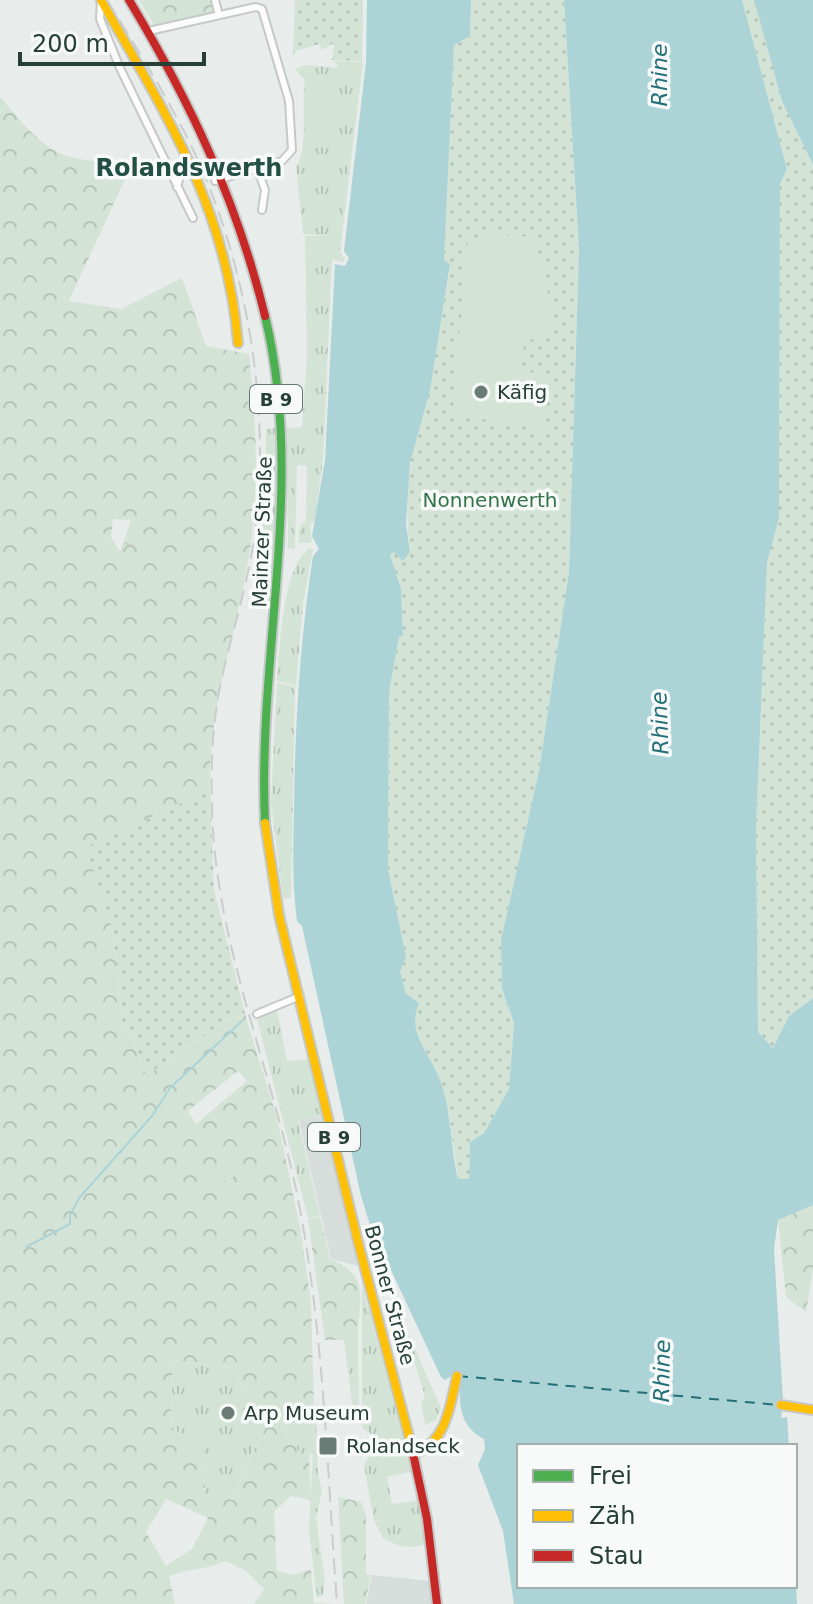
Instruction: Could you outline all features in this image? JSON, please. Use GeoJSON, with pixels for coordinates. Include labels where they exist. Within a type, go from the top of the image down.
{"type":"FeatureCollection","features":[{"type":"Feature","properties":{"kind":"main road"},"geometry":{"type":"LineString","coordinates":[[101,0],[187,150],[204,186],[234,291],[238,343]]}},
{"type":"Feature","properties":{"kind":"main road","name":"Mainzer Straße"},"geometry":{"type":"LineString","coordinates":[[129,0],[184,89],[225,178],[261,297],[281,442],[282,535],[265,731],[263,803],[274,894],[300,996]]}},
{"type":"Feature","properties":{"kind":"main road","name":"Bonner Straße"},"geometry":{"type":"LineString","coordinates":[[300,996],[360,1250],[416,1453],[431,1531],[437,1604]]}},
{"type":"Feature","properties":{"kind":"main road"},"geometry":{"type":"LineString","coordinates":[[416,1453],[428,1449],[439,1436],[457,1376]]}},
{"type":"Feature","properties":{"kind":"main road"},"geometry":{"type":"LineString","coordinates":[[781,1405],[813,1410]]}},
{"type":"Feature","properties":{"kind":"street"},"geometry":{"type":"LineString","coordinates":[[101,0],[100,19],[120,68],[193,218]]}},
{"type":"Feature","properties":{"kind":"street"},"geometry":{"type":"LineString","coordinates":[[215,0],[219,15]]}},
{"type":"Feature","properties":{"kind":"street"},"geometry":{"type":"LineString","coordinates":[[149,31],[261,8],[289,98],[291,152],[286,159],[215,181]]}},
{"type":"Feature","properties":{"kind":"street"},"geometry":{"type":"LineString","coordinates":[[177,187],[187,150]]}},
{"type":"Feature","properties":{"kind":"street"},"geometry":{"type":"LineString","coordinates":[[257,168],[265,190],[262,210]]}},
{"type":"Feature","properties":{"kind":"street"},"geometry":{"type":"LineString","coordinates":[[257,1014],[300,996]]}},
{"type":"Feature","properties":{"kind":"shaded area"},"geometry":{"type":"Polygon","coordinates":[[[326,1115],[362,1267],[331,1259],[299,1120],[326,1115]]]}},
{"type":"Feature","properties":{"kind":"shaded area"},"geometry":{"type":"Polygon","coordinates":[[[372,1575],[430,1581],[432,1604],[366,1604],[372,1575]]]}},
{"type":"Feature","properties":{"kind":"green space"},"geometry":{"type":"Polygon","coordinates":[[[139,0],[212,0],[215,12],[154,25],[139,0]]]}},
{"type":"Feature","properties":{"kind":"green space"},"geometry":{"type":"Polygon","coordinates":[[[295,0],[363,0],[362,61],[332,60],[334,43],[322,50],[319,44],[296,51],[293,57],[295,0]]]}},
{"type":"Feature","properties":{"kind":"green space","name":"Nonnenwerth"},"geometry":{"type":"Polygon","coordinates":[[[471,0],[564,0],[579,249],[569,572],[539,771],[501,940],[502,989],[514,1023],[509,1089],[484,1133],[470,1142],[469,1179],[458,1179],[449,1115],[438,1075],[418,1040],[400,972],[406,957],[388,869],[389,692],[399,637],[403,634],[401,589],[390,555],[394,551],[410,552],[407,516],[414,444],[450,265],[444,260],[454,45],[470,36],[471,0]]]}},
{"type":"Feature","properties":{"kind":"green space"},"geometry":{"type":"Polygon","coordinates":[[[742,0],[754,0],[782,101],[813,165],[813,998],[789,1016],[773,1048],[758,1032],[756,828],[767,563],[779,518],[780,184],[787,169],[742,0]]]}},
{"type":"Feature","properties":{"kind":"green space"},"geometry":{"type":"Polygon","coordinates":[[[334,61],[363,62],[340,252],[345,259],[343,262],[332,259],[323,459],[315,520],[310,525],[312,543],[299,543],[299,528],[306,520],[307,466],[297,465],[295,549],[288,548],[287,428],[302,427],[307,356],[305,236],[331,236],[303,234],[296,166],[304,138],[305,80],[295,69],[305,65],[339,68],[334,61]]]}},
{"type":"Feature","properties":{"kind":"green space"},"geometry":{"type":"Polygon","coordinates":[[[0,97],[31,132],[55,151],[85,160],[132,164],[69,301],[121,309],[182,278],[206,346],[249,354],[256,455],[255,505],[244,585],[213,730],[210,790],[87,847],[113,932],[123,1027],[134,1038],[146,1076],[226,1020],[245,1014],[277,1118],[300,1227],[311,1301],[314,1412],[280,1416],[288,1437],[301,1454],[309,1454],[311,1500],[291,1496],[274,1512],[277,1571],[293,1575],[311,1569],[314,1603],[335,1604],[254,1604],[264,1589],[246,1571],[226,1561],[169,1576],[175,1604],[0,1604],[0,97]],[[113,519],[111,537],[120,552],[131,520],[113,519]],[[238,1071],[188,1111],[196,1124],[247,1081],[238,1071]],[[173,1360],[170,1429],[202,1440],[205,1495],[233,1500],[266,1428],[260,1410],[230,1368],[173,1360]],[[166,1499],[146,1532],[166,1566],[192,1549],[208,1518],[166,1499]]]}},
{"type":"Feature","properties":{"kind":"green space"},"geometry":{"type":"Polygon","coordinates":[[[310,98],[334,98],[333,147],[309,147],[310,98]]]}},
{"type":"Feature","properties":{"kind":"green space"},"geometry":{"type":"Polygon","coordinates":[[[479,233],[535,237],[549,298],[553,338],[525,340],[520,370],[551,376],[544,430],[452,414],[468,240],[478,240],[479,233]]]}},
{"type":"Feature","properties":{"kind":"green space"},"geometry":{"type":"Polygon","coordinates":[[[277,428],[280,477],[274,580],[254,579],[265,510],[266,429],[277,428]]]}},
{"type":"Feature","properties":{"kind":"green space"},"geometry":{"type":"Polygon","coordinates":[[[308,549],[313,549],[303,604],[296,685],[277,681],[279,649],[288,591],[299,559],[308,549]]]}},
{"type":"Feature","properties":{"kind":"green space"},"geometry":{"type":"Polygon","coordinates":[[[277,683],[295,686],[291,898],[283,899],[271,801],[277,683]]]}},
{"type":"Feature","properties":{"kind":"green space"},"geometry":{"type":"Polygon","coordinates":[[[210,790],[214,890],[245,1014],[226,1020],[146,1076],[134,1038],[123,1027],[113,932],[86,847],[210,790]]]}},
{"type":"Feature","properties":{"kind":"green space"},"geometry":{"type":"Polygon","coordinates":[[[277,1009],[287,1061],[310,1059],[324,1115],[298,1120],[320,1216],[308,1218],[257,1019],[277,1009]]]}},
{"type":"Feature","properties":{"kind":"green space"},"geometry":{"type":"Polygon","coordinates":[[[240,1156],[247,1171],[217,1184],[211,1170],[240,1156]]]}},
{"type":"Feature","properties":{"kind":"green space"},"geometry":{"type":"Polygon","coordinates":[[[813,1205],[813,1270],[806,1312],[786,1297],[778,1220],[813,1205]]]}},
{"type":"Feature","properties":{"kind":"green space"},"geometry":{"type":"Polygon","coordinates":[[[320,1217],[330,1259],[352,1273],[360,1290],[358,1340],[325,1340],[308,1219],[320,1217]]]}},
{"type":"Feature","properties":{"kind":"green space"},"geometry":{"type":"Polygon","coordinates":[[[362,1284],[414,1477],[409,1472],[387,1477],[392,1504],[415,1501],[417,1493],[425,1544],[419,1546],[404,1546],[383,1538],[374,1521],[364,1466],[374,1446],[371,1434],[362,1427],[362,1284]]]}},
{"type":"Feature","properties":{"kind":"green space"},"geometry":{"type":"Polygon","coordinates":[[[394,1308],[397,1308],[441,1408],[436,1420],[425,1425],[421,1402],[425,1396],[400,1317],[394,1308]]]}},
{"type":"Feature","properties":{"kind":"green space"},"geometry":{"type":"Polygon","coordinates":[[[344,1340],[358,1340],[359,1417],[354,1417],[344,1340]]]}},
{"type":"Feature","properties":{"kind":"green space"},"geometry":{"type":"Polygon","coordinates":[[[173,1360],[230,1368],[260,1410],[266,1428],[233,1500],[205,1496],[202,1441],[170,1430],[173,1360]]]}},
{"type":"Feature","properties":{"kind":"green space"},"geometry":{"type":"Polygon","coordinates":[[[316,1412],[318,1473],[322,1491],[316,1518],[325,1581],[323,1595],[317,1598],[309,1530],[313,1454],[301,1454],[288,1437],[280,1416],[316,1412]]]}},
{"type":"Feature","properties":{"kind":"green space"},"geometry":{"type":"Polygon","coordinates":[[[338,1497],[361,1502],[366,1514],[366,1574],[371,1575],[365,1604],[344,1604],[338,1497]]]}},
{"type":"Feature","properties":{"kind":"water","name":"Rhine"},"geometry":{"type":"Polygon","coordinates":[[[367,0],[471,0],[470,36],[454,45],[444,260],[450,264],[430,390],[410,463],[406,524],[410,552],[403,561],[394,552],[390,555],[401,589],[403,635],[399,637],[389,692],[388,869],[406,957],[400,972],[406,994],[419,1003],[415,1022],[419,1040],[442,1086],[458,1179],[469,1179],[470,1142],[484,1133],[509,1089],[514,1023],[502,989],[501,940],[539,771],[569,572],[579,249],[564,0],[742,0],[787,169],[780,184],[779,518],[767,563],[756,828],[758,1032],[773,1048],[789,1016],[813,998],[813,1205],[778,1220],[774,1249],[783,1401],[781,1418],[787,1417],[789,1444],[517,1444],[517,1588],[796,1588],[797,1604],[514,1604],[503,1531],[478,1465],[485,1449],[484,1439],[469,1427],[462,1412],[461,1377],[453,1375],[445,1380],[441,1377],[370,1225],[361,1196],[302,926],[297,921],[293,851],[299,682],[313,556],[319,549],[312,536],[325,460],[335,264],[345,266],[349,258],[344,251],[366,62],[367,0]]]}},
{"type":"Feature","properties":{"kind":"water"},"geometry":{"type":"Polygon","coordinates":[[[754,0],[813,0],[813,165],[782,101],[754,0]]]}},
{"type":"Feature","properties":{"kind":"waterway"},"geometry":{"type":"LineString","coordinates":[[26,1247],[70,1224],[70,1215],[80,1197],[152,1116],[170,1088],[243,1020]]}},
{"type":"Feature","properties":{"kind":"ferry route"},"geometry":{"type":"LineString","coordinates":[[458,1376],[779,1405]]}},
{"type":"Feature","properties":{"kind":"railway"},"geometry":{"type":"LineString","coordinates":[[107,0],[171,107],[204,174],[233,260],[252,350],[258,396],[259,487],[252,552],[220,686],[214,725],[214,844],[228,934],[288,1154],[307,1249],[324,1401],[337,1604]]}},
{"type":"Feature","properties":{"kind":"railway"},"geometry":{"type":"LineString","coordinates":[[124,543],[134,546]]}},
{"type":"Feature","properties":{"kind":"traffic: fast"},"geometry":{"type":"LineString","coordinates":[[265,316],[276,379],[281,442],[281,505],[267,696],[265,823]]}},
{"type":"Feature","properties":{"kind":"traffic: slow"},"geometry":{"type":"LineString","coordinates":[[101,0],[170,123],[207,205],[232,294],[238,343]]}},
{"type":"Feature","properties":{"kind":"traffic: slow"},"geometry":{"type":"LineString","coordinates":[[265,823],[279,915],[358,1242],[411,1444]]}},
{"type":"Feature","properties":{"kind":"traffic: slow"},"geometry":{"type":"LineString","coordinates":[[416,1453],[441,1431],[457,1376]]}},
{"type":"Feature","properties":{"kind":"traffic: slow"},"geometry":{"type":"LineString","coordinates":[[781,1405],[813,1410]]}},
{"type":"Feature","properties":{"kind":"traffic: jam"},"geometry":{"type":"LineString","coordinates":[[129,0],[172,76],[226,192],[265,316]]}},
{"type":"Feature","properties":{"kind":"traffic: jam"},"geometry":{"type":"LineString","coordinates":[[411,1444],[427,1519],[437,1604]]}},
{"type":"Feature","properties":{"kind":"place","name":"Käfig"},"geometry":{"type":"Point","coordinates":[481,392]}},
{"type":"Feature","properties":{"kind":"place","name":"Arp Museum"},"geometry":{"type":"Point","coordinates":[228,1413]}},
{"type":"Feature","properties":{"kind":"place","name":"Rolandseck"},"geometry":{"type":"Point","coordinates":[328,1446]}},
{"type":"Feature","properties":{"kind":"district","name":"Rolandswerth"},"geometry":{"type":"Point","coordinates":[189,168]}}]}
